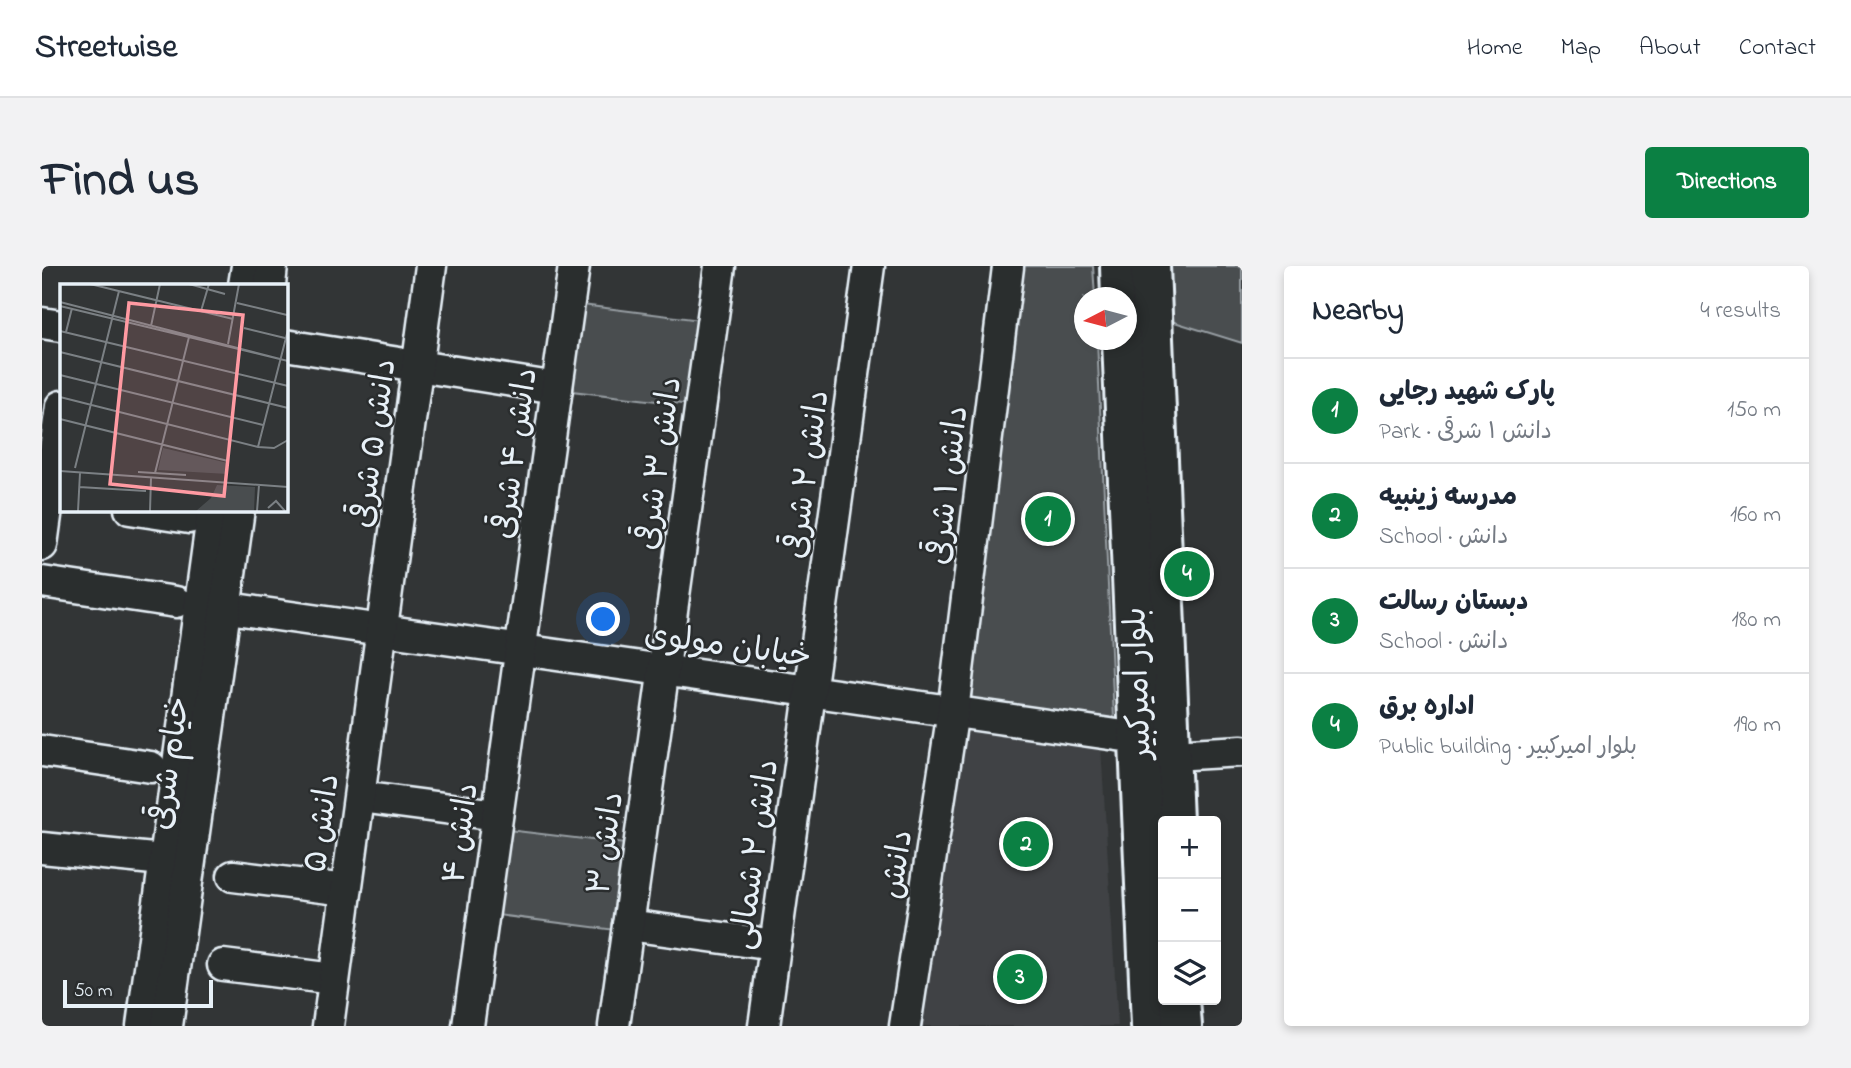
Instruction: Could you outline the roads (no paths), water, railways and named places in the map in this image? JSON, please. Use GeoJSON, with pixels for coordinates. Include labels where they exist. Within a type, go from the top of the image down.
{"type":"FeatureCollection","features":[{"type":"Feature","properties":{"kind":"main road"},"geometry":{"type":"LineString","coordinates":[[1120,266],[1121,287]]}},
{"type":"Feature","properties":{"kind":"main road","name":"بلوار امیرکبیر"},"geometry":{"type":"LineString","coordinates":[[1150,266],[1148,589],[1138,738],[1154,899],[1151,1026]]}},
{"type":"Feature","properties":{"kind":"main road","name":"بلوار امیرکبیر"},"geometry":{"type":"LineString","coordinates":[[1123,350],[1148,589],[1172,755],[1173,816]]}},
{"type":"Feature","properties":{"kind":"main road"},"geometry":{"type":"LineString","coordinates":[[1180,1005],[1182,1026]]}},
{"type":"Feature","properties":{"kind":"street"},"geometry":{"type":"LineString","coordinates":[[244,284],[247,266]]}},
{"type":"Feature","properties":{"kind":"street"},"geometry":{"type":"LineString","coordinates":[[270,284],[272,266]]}},
{"type":"Feature","properties":{"kind":"street","name":"دانش ۵ شرقی"},"geometry":{"type":"LineString","coordinates":[[382,630],[431,266]]}},
{"type":"Feature","properties":{"kind":"street","name":"دانش ۴ شرقی"},"geometry":{"type":"LineString","coordinates":[[521,650],[574,266]]}},
{"type":"Feature","properties":{"kind":"street","name":"دانش ۳ شرقی"},"geometry":{"type":"LineString","coordinates":[[663,670],[720,266]]}},
{"type":"Feature","properties":{"kind":"street","name":"دانش ۲ شرقی"},"geometry":{"type":"LineString","coordinates":[[810,691],[869,266]]}},
{"type":"Feature","properties":{"kind":"street","name":"دانش ۱ شرقی"},"geometry":{"type":"LineString","coordinates":[[953,712],[1008,267]]}},
{"type":"Feature","properties":{"kind":"street"},"geometry":{"type":"LineString","coordinates":[[42,323],[60,326]]}},
{"type":"Feature","properties":{"kind":"street"},"geometry":{"type":"LineString","coordinates":[[287,345],[557,388]]}},
{"type":"Feature","properties":{"kind":"street"},"geometry":{"type":"LineString","coordinates":[[42,543],[55,498],[60,421]]}},
{"type":"Feature","properties":{"kind":"street"},"geometry":{"type":"LineString","coordinates":[[158,511],[201,514]]}},
{"type":"Feature","properties":{"kind":"street","name":"خیام شرقی"},"geometry":{"type":"LineString","coordinates":[[200,605],[238,511]]}},
{"type":"Feature","properties":{"kind":"street","name":"خیام شرقی"},"geometry":{"type":"LineString","coordinates":[[167,1026],[177,862],[200,605],[201,514]]}},
{"type":"Feature","properties":{"kind":"street","name":"خیابان مولوی"},"geometry":{"type":"LineString","coordinates":[[42,582],[1138,738]]}},
{"type":"Feature","properties":{"kind":"street","name":"دانش ۵"},"geometry":{"type":"LineString","coordinates":[[328,1026],[382,630]]}},
{"type":"Feature","properties":{"kind":"street","name":"دانش ۴"},"geometry":{"type":"LineString","coordinates":[[468,1026],[521,650]]}},
{"type":"Feature","properties":{"kind":"street","name":"دانش ۳"},"geometry":{"type":"LineString","coordinates":[[614,1026],[663,670]]}},
{"type":"Feature","properties":{"kind":"street","name":"دانش ۲ شمالی"},"geometry":{"type":"LineString","coordinates":[[764,1026],[810,691]]}},
{"type":"Feature","properties":{"kind":"street","name":"دانش"},"geometry":{"type":"LineString","coordinates":[[905,1026],[953,712]]}},
{"type":"Feature","properties":{"kind":"street"},"geometry":{"type":"LineString","coordinates":[[42,751],[151,767]]}},
{"type":"Feature","properties":{"kind":"street"},"geometry":{"type":"LineString","coordinates":[[1172,755],[1242,751]]}},
{"type":"Feature","properties":{"kind":"street"},"geometry":{"type":"LineString","coordinates":[[359,797],[497,815]]}},
{"type":"Feature","properties":{"kind":"street"},"geometry":{"type":"LineString","coordinates":[[42,848],[177,862]]}},
{"type":"Feature","properties":{"kind":"street","name":"خیام شرقی"},"geometry":{"type":"LineString","coordinates":[[142,1026],[177,862]]}},
{"type":"Feature","properties":{"kind":"street"},"geometry":{"type":"LineString","coordinates":[[233,876],[346,890]]}},
{"type":"Feature","properties":{"kind":"street"},"geometry":{"type":"LineString","coordinates":[[628,925],[775,946]]}},
{"type":"Feature","properties":{"kind":"street"},"geometry":{"type":"LineString","coordinates":[[223,965],[334,979]]}},
{"type":"Feature","properties":{"kind":"place","name":"پارک شهید رجایی"},"geometry":{"type":"Point","coordinates":[1048,519]}},
{"type":"Feature","properties":{"kind":"place","name":"اداره برق"},"geometry":{"type":"Point","coordinates":[1187,574]}},
{"type":"Feature","properties":{"kind":"place","name":"مدرسه زینبیه"},"geometry":{"type":"Point","coordinates":[1026,844]}},
{"type":"Feature","properties":{"kind":"place","name":"دبستان رسالت"},"geometry":{"type":"Point","coordinates":[1020,977]}}]}
